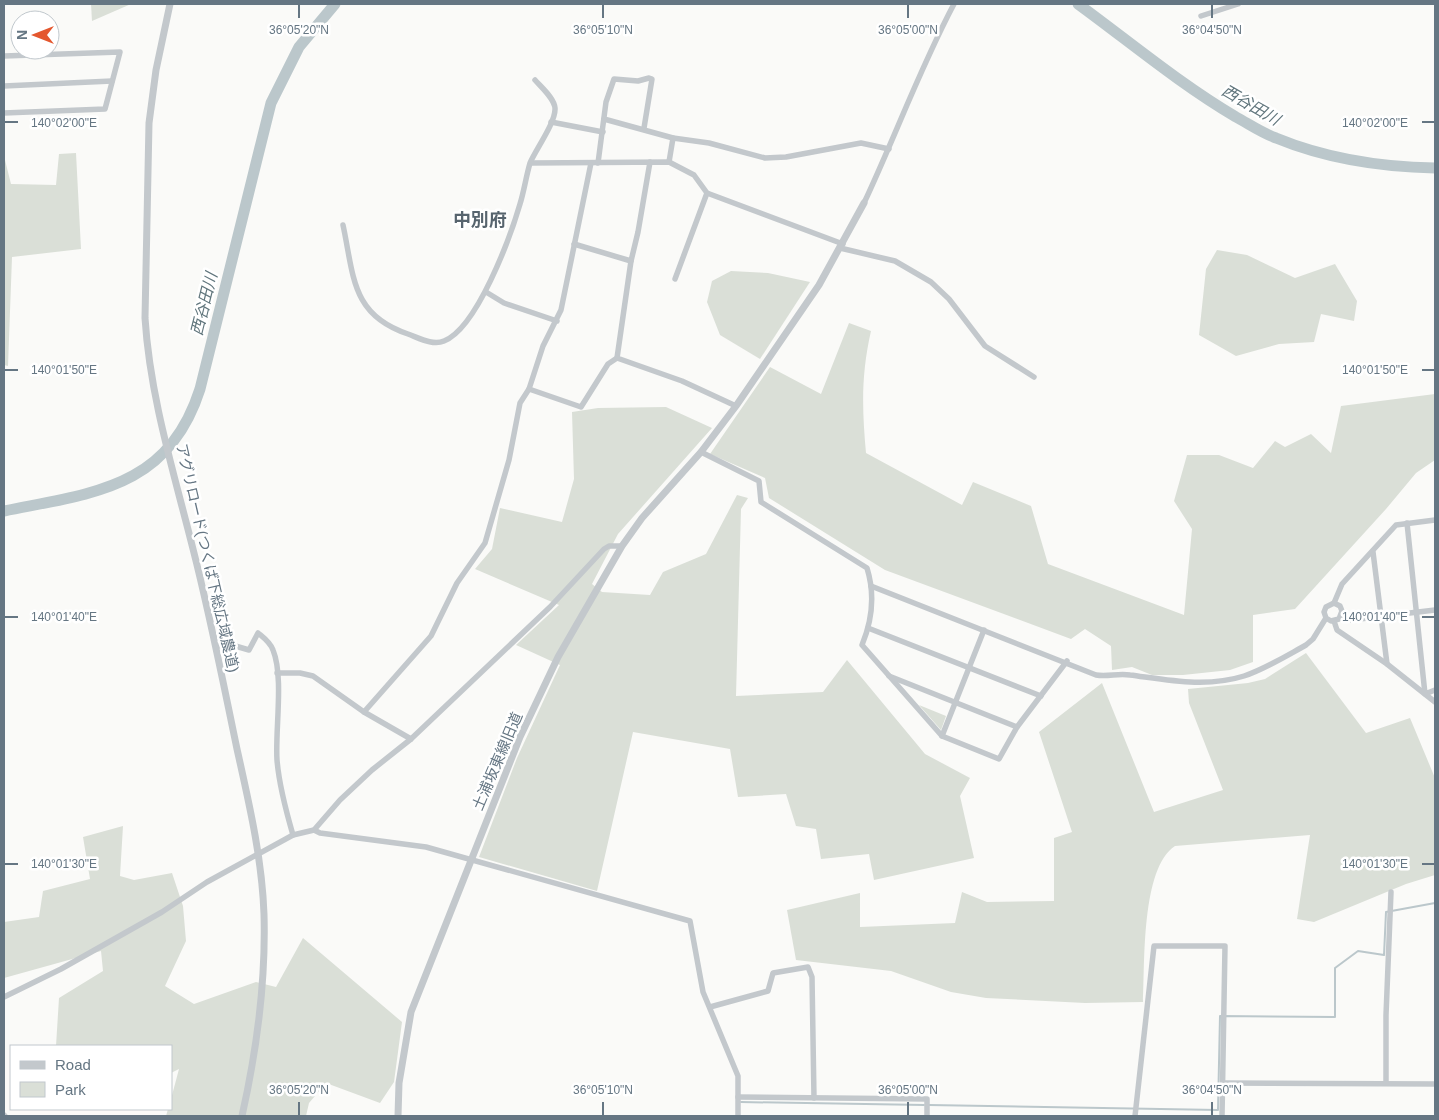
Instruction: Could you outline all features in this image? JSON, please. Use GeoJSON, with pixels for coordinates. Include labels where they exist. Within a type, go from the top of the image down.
{"type":"FeatureCollection","features":[{"type":"Feature","properties":{"kind":"street","name":"アグリロード(つくば下総広域農道)"},"geometry":{"type":"LineString","coordinates":[[170,4],[156,70],[149,123],[145,318],[149,364],[165,438],[216,646],[258,854],[264,913],[263,969],[258,1035],[242,1116]]}},
{"type":"Feature","properties":{"kind":"street"},"geometry":{"type":"LineString","coordinates":[[864,203],[926,60],[954,4]]}},
{"type":"Feature","properties":{"kind":"street"},"geometry":{"type":"LineString","coordinates":[[1201,16],[1238,4]]}},
{"type":"Feature","properties":{"kind":"street"},"geometry":{"type":"LineString","coordinates":[[4,56],[120,52],[105,109],[4,113]]}},
{"type":"Feature","properties":{"kind":"street"},"geometry":{"type":"LineString","coordinates":[[364,712],[431,636],[456,583],[485,543],[509,460],[520,404],[528,389],[537,360],[557,321],[564,300],[574,244],[603,132],[606,102],[614,79],[638,81],[652,79],[652,89],[644,128]]}},
{"type":"Feature","properties":{"kind":"street"},"geometry":{"type":"LineString","coordinates":[[343,225],[358,296],[371,314],[392,329],[432,343],[444,342],[474,314],[486,292],[520,206],[531,163],[551,122],[555,110],[554,105],[535,80]]}},
{"type":"Feature","properties":{"kind":"street"},"geometry":{"type":"LineString","coordinates":[[4,86],[112,81]]}},
{"type":"Feature","properties":{"kind":"street"},"geometry":{"type":"LineString","coordinates":[[604,119],[644,128],[673,138],[709,143],[765,158],[786,157],[861,143],[889,149]]}},
{"type":"Feature","properties":{"kind":"street"},"geometry":{"type":"LineString","coordinates":[[551,122],[603,132]]}},
{"type":"Feature","properties":{"kind":"street"},"geometry":{"type":"LineString","coordinates":[[669,162],[673,138]]}},
{"type":"Feature","properties":{"kind":"street"},"geometry":{"type":"LineString","coordinates":[[528,389],[581,407],[608,364],[617,358],[631,261],[650,162]]}},
{"type":"Feature","properties":{"kind":"street"},"geometry":{"type":"LineString","coordinates":[[531,163],[669,162],[694,175],[707,193],[842,246],[896,261],[931,282],[949,299],[984,346],[1034,377]]}},
{"type":"Feature","properties":{"kind":"street"},"geometry":{"type":"LineString","coordinates":[[675,279],[707,193]]}},
{"type":"Feature","properties":{"kind":"street","name":"土浦坂東線旧道"},"geometry":{"type":"LineString","coordinates":[[398,1116],[399,1083],[411,1012],[520,737],[558,658],[622,546],[651,508],[701,452],[736,406],[806,305],[842,246],[864,203]]}},
{"type":"Feature","properties":{"kind":"street"},"geometry":{"type":"LineString","coordinates":[[574,244],[631,261]]}},
{"type":"Feature","properties":{"kind":"street"},"geometry":{"type":"LineString","coordinates":[[486,292],[504,303],[557,321]]}},
{"type":"Feature","properties":{"kind":"street"},"geometry":{"type":"LineString","coordinates":[[617,358],[682,381],[736,406]]}},
{"type":"Feature","properties":{"kind":"street"},"geometry":{"type":"LineString","coordinates":[[701,452],[759,481],[761,502],[867,568],[871,586],[871,618],[862,645],[942,736],[999,759],[1017,727],[1067,662]]}},
{"type":"Feature","properties":{"kind":"street"},"geometry":{"type":"LineString","coordinates":[[1326,618],[1324,612],[1326,607],[1334,603],[1342,584],[1396,525],[1435,520]]}},
{"type":"Feature","properties":{"kind":"street"},"geometry":{"type":"LineString","coordinates":[[1407,523],[1425,694]]}},
{"type":"Feature","properties":{"kind":"street"},"geometry":{"type":"LineString","coordinates":[[4,997],[61,969],[136,926],[206,882],[293,835],[314,830],[353,788],[411,739],[550,607],[604,549],[609,546],[622,546]]}},
{"type":"Feature","properties":{"kind":"street"},"geometry":{"type":"LineString","coordinates":[[1373,552],[1386,664]]}},
{"type":"Feature","properties":{"kind":"street"},"geometry":{"type":"LineString","coordinates":[[871,586],[1102,676],[1127,674],[1178,683],[1231,679],[1245,676],[1306,645],[1313,639],[1326,618]]}},
{"type":"Feature","properties":{"kind":"street"},"geometry":{"type":"LineString","coordinates":[[1334,603],[1341,608],[1341,617]]}},
{"type":"Feature","properties":{"kind":"street"},"geometry":{"type":"LineString","coordinates":[[1334,621],[1341,617],[1351,620],[1435,610]]}},
{"type":"Feature","properties":{"kind":"street"},"geometry":{"type":"LineString","coordinates":[[1326,618],[1334,621]]}},
{"type":"Feature","properties":{"kind":"street"},"geometry":{"type":"LineString","coordinates":[[1334,621],[1337,630],[1386,664],[1435,702]]}},
{"type":"Feature","properties":{"kind":"street"},"geometry":{"type":"LineString","coordinates":[[868,628],[1041,696]]}},
{"type":"Feature","properties":{"kind":"street"},"geometry":{"type":"LineString","coordinates":[[942,736],[984,630]]}},
{"type":"Feature","properties":{"kind":"street"},"geometry":{"type":"LineString","coordinates":[[216,646],[232,645],[249,650],[258,633],[268,640],[274,651],[278,673],[277,761],[285,810],[293,835]]}},
{"type":"Feature","properties":{"kind":"street"},"geometry":{"type":"LineString","coordinates":[[278,673],[300,673],[312,676],[364,712],[411,739]]}},
{"type":"Feature","properties":{"kind":"street"},"geometry":{"type":"LineString","coordinates":[[887,675],[1017,727]]}},
{"type":"Feature","properties":{"kind":"street"},"geometry":{"type":"LineString","coordinates":[[1425,694],[1435,690]]}},
{"type":"Feature","properties":{"kind":"street"},"geometry":{"type":"LineString","coordinates":[[314,830],[320,833],[426,847],[690,921],[703,992],[738,1076],[738,1116]]}},
{"type":"Feature","properties":{"kind":"street"},"geometry":{"type":"LineString","coordinates":[[1386,1083],[1386,1015],[1391,892]]}},
{"type":"Feature","properties":{"kind":"street"},"geometry":{"type":"LineString","coordinates":[[1135,1116],[1154,946],[1225,946],[1222,1116]]}},
{"type":"Feature","properties":{"kind":"street"},"geometry":{"type":"LineString","coordinates":[[710,1008],[768,991],[773,972],[808,967],[812,977],[814,1098]]}},
{"type":"Feature","properties":{"kind":"street"},"geometry":{"type":"LineString","coordinates":[[1223,1083],[1435,1084]]}},
{"type":"Feature","properties":{"kind":"street"},"geometry":{"type":"LineString","coordinates":[[738,1097],[927,1100],[927,1116]]}},
{"type":"Feature","properties":{"kind":"green space"},"geometry":{"type":"Polygon","coordinates":[[[91,4],[131,4],[92,21],[91,4]]]}},
{"type":"Feature","properties":{"kind":"green space"},"geometry":{"type":"Polygon","coordinates":[[[76,153],[81,249],[12,257],[8,366],[4,365],[4,156],[11,184],[56,185],[59,154],[76,153]]]}},
{"type":"Feature","properties":{"kind":"green space"},"geometry":{"type":"Polygon","coordinates":[[[1217,250],[1247,255],[1295,278],[1335,264],[1357,301],[1354,321],[1321,314],[1314,342],[1279,344],[1236,356],[1199,335],[1206,269],[1217,250]]]}},
{"type":"Feature","properties":{"kind":"green space"},"geometry":{"type":"Polygon","coordinates":[[[731,271],[768,273],[810,282],[760,359],[720,335],[707,302],[712,281],[731,271]]]}},
{"type":"Feature","properties":{"kind":"green space"},"geometry":{"type":"Polygon","coordinates":[[[849,323],[871,331],[865,362],[863,392],[866,453],[962,505],[973,482],[1031,506],[1048,564],[1184,615],[1192,529],[1174,501],[1187,455],[1219,455],[1253,468],[1275,441],[1285,447],[1311,434],[1331,453],[1341,406],[1435,394],[1435,460],[1416,473],[1386,509],[1295,609],[1253,615],[1253,662],[1230,670],[1183,675],[1152,675],[1132,667],[1112,670],[1111,646],[1085,629],[1071,639],[885,570],[769,498],[765,478],[710,454],[770,367],[821,394],[849,323]]]}},
{"type":"Feature","properties":{"kind":"green space"},"geometry":{"type":"Polygon","coordinates":[[[666,407],[712,428],[618,534],[592,584],[602,592],[650,595],[663,572],[706,554],[737,495],[748,498],[741,509],[736,696],[823,692],[847,660],[925,754],[970,778],[960,796],[974,858],[874,880],[869,854],[821,859],[816,829],[796,826],[786,794],[738,797],[730,749],[633,732],[597,891],[479,857],[517,758],[560,665],[516,645],[559,605],[475,569],[492,549],[500,508],[562,522],[574,479],[572,412],[598,408],[666,407]]]}},
{"type":"Feature","properties":{"kind":"green space"},"geometry":{"type":"Polygon","coordinates":[[[1306,653],[1366,733],[1410,718],[1435,778],[1435,875],[1406,884],[1314,922],[1297,919],[1310,835],[1175,846],[1164,857],[1156,874],[1150,895],[1145,942],[1143,1002],[1085,1003],[986,998],[951,992],[891,971],[796,960],[787,910],[860,893],[860,927],[955,923],[962,892],[987,902],[1054,901],[1054,838],[1072,832],[1039,732],[1102,683],[1154,812],[1223,790],[1189,703],[1188,689],[1248,683],[1265,679],[1306,653]]]}},
{"type":"Feature","properties":{"kind":"green space"},"geometry":{"type":"Polygon","coordinates":[[[919,705],[946,716],[941,730],[919,705]]]}},
{"type":"Feature","properties":{"kind":"green space"},"geometry":{"type":"Polygon","coordinates":[[[123,826],[120,876],[134,880],[172,873],[183,906],[186,941],[165,986],[194,1004],[256,982],[276,987],[303,938],[402,1022],[394,1082],[380,1103],[326,1083],[309,1103],[306,1116],[166,1116],[168,1110],[172,1110],[172,1095],[179,1069],[172,1072],[172,1045],[56,1045],[59,998],[103,971],[101,951],[4,978],[4,922],[39,917],[43,891],[90,879],[83,837],[123,826]]]}},
{"type":"Feature","properties":{"kind":"waterway","name":"西谷田川"},"geometry":{"type":"LineString","coordinates":[[4,511],[96,491],[123,481],[147,467],[168,448],[186,422],[200,389],[271,103],[299,47],[335,4]]}},
{"type":"Feature","properties":{"kind":"waterway","name":"西谷田川"},"geometry":{"type":"LineString","coordinates":[[1078,4],[1195,91],[1271,136],[1315,151],[1374,164],[1435,168]]}},
{"type":"Feature","properties":{"kind":"waterway"},"geometry":{"type":"LineString","coordinates":[[929,1105],[1218,1110],[1220,1016],[1335,1017],[1335,968],[1358,951],[1384,955],[1386,912],[1435,903]]}},
{"type":"Feature","properties":{"kind":"waterway"},"geometry":{"type":"LineString","coordinates":[[741,1102],[924,1105]]}},
{"type":"Feature","properties":{"kind":"district","name":"中別府"},"geometry":{"type":"Point","coordinates":[480,220]}}]}
